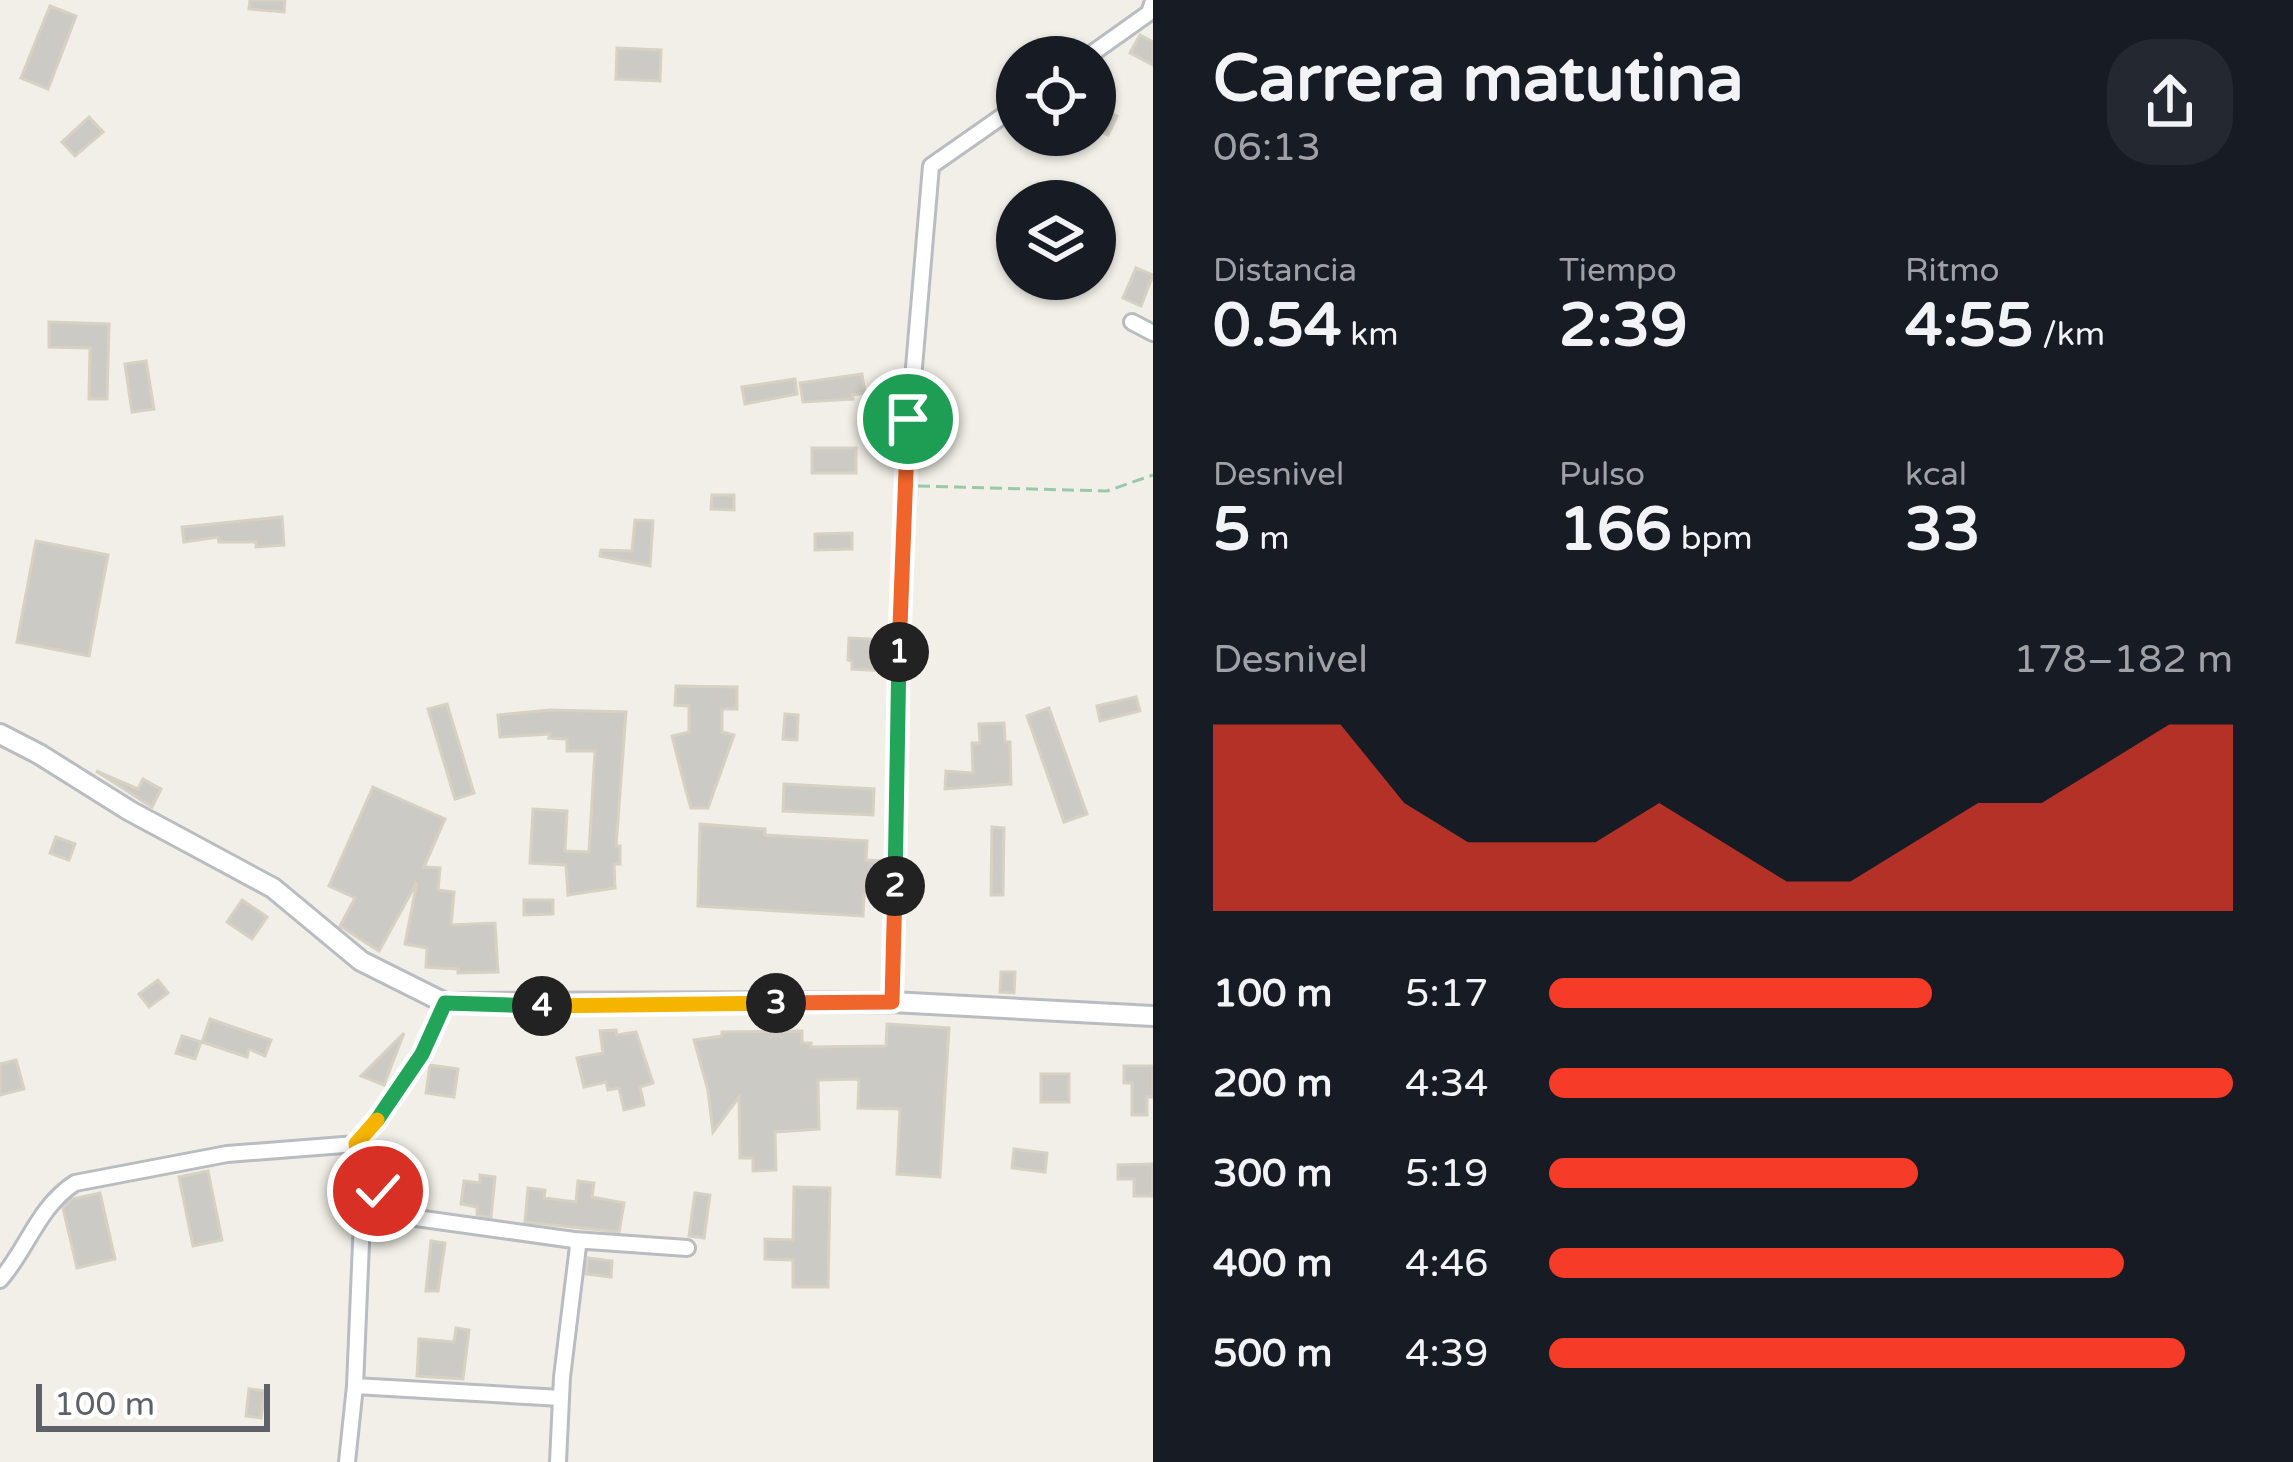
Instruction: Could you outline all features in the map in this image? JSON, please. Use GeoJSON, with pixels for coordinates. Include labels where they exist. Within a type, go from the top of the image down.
{"type":"FeatureCollection","features":[{"type":"Feature","properties":{"kind":"street"},"geometry":{"type":"LineString","coordinates":[[1116,36],[1152,10]]}},
{"type":"Feature","properties":{"kind":"street"},"geometry":{"type":"LineString","coordinates":[[892,1002],[904,486],[931,166],[996,121]]}},
{"type":"Feature","properties":{"kind":"street"},"geometry":{"type":"LineString","coordinates":[[1132,322],[1153,332]]}},
{"type":"Feature","properties":{"kind":"street"},"geometry":{"type":"LineString","coordinates":[[0,734],[274,888],[361,961],[445,1003],[892,1002],[1153,1016]]}},
{"type":"Feature","properties":{"kind":"street"},"geometry":{"type":"LineString","coordinates":[[0,1280],[46,1207],[74,1183],[226,1154],[356,1144],[422,1054],[445,1003]]}},
{"type":"Feature","properties":{"kind":"street"},"geometry":{"type":"LineString","coordinates":[[347,1462],[364,1172],[356,1144]]}},
{"type":"Feature","properties":{"kind":"street"},"geometry":{"type":"LineString","coordinates":[[364,1172],[378,1191],[410,1217],[574,1240],[687,1248]]}},
{"type":"Feature","properties":{"kind":"street"},"geometry":{"type":"LineString","coordinates":[[558,1462],[578,1246],[574,1240]]}},
{"type":"Feature","properties":{"kind":"street"},"geometry":{"type":"LineString","coordinates":[[355,1386],[561,1398]]}},
{"type":"Feature","properties":{"kind":"path"},"geometry":{"type":"LineString","coordinates":[[904,486],[1107,490],[1153,475]]}},
{"type":"Feature","properties":{"kind":"building"},"geometry":{"type":"Polygon","coordinates":[[[250,0],[285,0],[284,12],[249,9],[250,0]]]}},
{"type":"Feature","properties":{"kind":"building"},"geometry":{"type":"Polygon","coordinates":[[[50,6],[76,16],[48,89],[21,78],[50,6]]]}},
{"type":"Feature","properties":{"kind":"building"},"geometry":{"type":"Polygon","coordinates":[[[1140,35],[1153,42],[1153,65],[1130,53],[1140,35]]]}},
{"type":"Feature","properties":{"kind":"building"},"geometry":{"type":"Polygon","coordinates":[[[617,48],[661,50],[660,81],[616,79],[617,48]]]}},
{"type":"Feature","properties":{"kind":"building"},"geometry":{"type":"Polygon","coordinates":[[[89,117],[103,132],[75,156],[62,142],[89,117]]]}},
{"type":"Feature","properties":{"kind":"building"},"geometry":{"type":"Polygon","coordinates":[[[1136,268],[1153,275],[1141,306],[1123,298],[1136,268]]]}},
{"type":"Feature","properties":{"kind":"building"},"geometry":{"type":"Polygon","coordinates":[[[49,322],[109,324],[107,399],[89,399],[90,348],[49,347],[49,322]]]}},
{"type":"Feature","properties":{"kind":"building"},"geometry":{"type":"Polygon","coordinates":[[[146,361],[154,409],[132,412],[125,364],[146,361]]]}},
{"type":"Feature","properties":{"kind":"building"},"geometry":{"type":"Polygon","coordinates":[[[862,374],[865,393],[852,395],[853,399],[803,402],[800,383],[862,374]]]}},
{"type":"Feature","properties":{"kind":"building"},"geometry":{"type":"Polygon","coordinates":[[[795,379],[797,394],[745,404],[742,387],[795,379]]]}},
{"type":"Feature","properties":{"kind":"building"},"geometry":{"type":"Polygon","coordinates":[[[812,448],[856,448],[856,473],[812,473],[812,448]]]}},
{"type":"Feature","properties":{"kind":"building"},"geometry":{"type":"Polygon","coordinates":[[[712,495],[734,495],[734,510],[711,509],[712,495]]]}},
{"type":"Feature","properties":{"kind":"building"},"geometry":{"type":"Polygon","coordinates":[[[282,517],[284,545],[256,547],[256,542],[219,542],[218,537],[184,542],[182,527],[282,517]]]}},
{"type":"Feature","properties":{"kind":"building"},"geometry":{"type":"Polygon","coordinates":[[[635,520],[653,521],[650,566],[600,556],[601,550],[632,551],[635,520]]]}},
{"type":"Feature","properties":{"kind":"building"},"geometry":{"type":"Polygon","coordinates":[[[852,533],[852,549],[815,550],[815,534],[852,533]]]}},
{"type":"Feature","properties":{"kind":"building"},"geometry":{"type":"Polygon","coordinates":[[[36,541],[108,555],[89,656],[17,642],[36,541]]]}},
{"type":"Feature","properties":{"kind":"building"},"geometry":{"type":"Polygon","coordinates":[[[849,638],[887,640],[885,671],[852,669],[849,638]]]}},
{"type":"Feature","properties":{"kind":"building"},"geometry":{"type":"Polygon","coordinates":[[[676,686],[737,687],[737,709],[722,709],[722,732],[734,735],[708,808],[691,808],[686,791],[672,736],[689,732],[689,706],[675,705],[676,686]]]}},
{"type":"Feature","properties":{"kind":"building"},"geometry":{"type":"Polygon","coordinates":[[[1136,697],[1140,711],[1100,721],[1097,706],[1136,697]]]}},
{"type":"Feature","properties":{"kind":"building"},"geometry":{"type":"Polygon","coordinates":[[[447,704],[474,793],[455,799],[428,709],[447,704]]]}},
{"type":"Feature","properties":{"kind":"building"},"geometry":{"type":"Polygon","coordinates":[[[1049,708],[1087,814],[1064,822],[1027,716],[1049,708]]]}},
{"type":"Feature","properties":{"kind":"building"},"geometry":{"type":"Polygon","coordinates":[[[550,710],[626,712],[615,888],[568,895],[566,865],[530,863],[533,809],[567,811],[565,851],[589,852],[595,751],[567,751],[567,739],[549,738],[550,734],[500,737],[498,715],[550,710]]]}},
{"type":"Feature","properties":{"kind":"building"},"geometry":{"type":"Polygon","coordinates":[[[785,714],[798,715],[797,740],[783,739],[785,714]]]}},
{"type":"Feature","properties":{"kind":"building"},"geometry":{"type":"Polygon","coordinates":[[[1004,723],[1005,742],[1010,742],[1011,784],[945,789],[946,771],[973,773],[972,743],[980,743],[979,724],[1004,723]]]}},
{"type":"Feature","properties":{"kind":"building"},"geometry":{"type":"Polygon","coordinates":[[[96,771],[138,789],[143,779],[161,789],[152,807],[96,771]]]}},
{"type":"Feature","properties":{"kind":"building"},"geometry":{"type":"Polygon","coordinates":[[[784,784],[874,789],[873,815],[783,811],[784,784]]]}},
{"type":"Feature","properties":{"kind":"building"},"geometry":{"type":"Polygon","coordinates":[[[373,787],[445,819],[424,867],[440,868],[438,890],[454,892],[451,925],[495,923],[498,972],[458,973],[458,969],[426,967],[427,948],[405,944],[417,882],[379,951],[340,926],[355,898],[329,886],[373,787]]]}},
{"type":"Feature","properties":{"kind":"building"},"geometry":{"type":"Polygon","coordinates":[[[700,824],[765,829],[765,835],[867,841],[866,860],[882,861],[880,896],[864,895],[863,916],[698,906],[700,824]]]}},
{"type":"Feature","properties":{"kind":"building"},"geometry":{"type":"Polygon","coordinates":[[[992,827],[1004,828],[1003,895],[991,895],[992,827]]]}},
{"type":"Feature","properties":{"kind":"building"},"geometry":{"type":"Polygon","coordinates":[[[56,837],[75,844],[69,860],[50,853],[56,837]]]}},
{"type":"Feature","properties":{"kind":"building"},"geometry":{"type":"Polygon","coordinates":[[[242,900],[267,917],[252,939],[227,922],[242,900]]]}},
{"type":"Feature","properties":{"kind":"building"},"geometry":{"type":"Polygon","coordinates":[[[524,900],[553,900],[553,914],[524,915],[524,900]]]}},
{"type":"Feature","properties":{"kind":"building"},"geometry":{"type":"Polygon","coordinates":[[[1001,972],[1015,972],[1014,993],[1000,992],[1001,972]]]}},
{"type":"Feature","properties":{"kind":"building"},"geometry":{"type":"Polygon","coordinates":[[[158,980],[168,993],[149,1007],[139,994],[158,980]]]}},
{"type":"Feature","properties":{"kind":"building"},"geometry":{"type":"Polygon","coordinates":[[[210,1019],[271,1040],[265,1056],[249,1049],[247,1057],[202,1042],[210,1019]]]}},
{"type":"Feature","properties":{"kind":"building"},"geometry":{"type":"Polygon","coordinates":[[[887,1024],[949,1028],[940,1177],[897,1174],[900,1109],[858,1108],[859,1079],[818,1080],[819,1129],[775,1132],[776,1170],[753,1171],[753,1158],[740,1158],[739,1097],[713,1132],[694,1040],[722,1036],[722,1032],[802,1031],[802,1043],[811,1043],[811,1047],[886,1046],[887,1024]]]}},
{"type":"Feature","properties":{"kind":"building"},"geometry":{"type":"Polygon","coordinates":[[[616,1030],[617,1035],[636,1032],[653,1083],[640,1087],[644,1105],[624,1110],[619,1088],[608,1090],[606,1082],[584,1087],[577,1058],[603,1053],[600,1031],[616,1030]]]}},
{"type":"Feature","properties":{"kind":"building"},"geometry":{"type":"Polygon","coordinates":[[[404,1033],[384,1085],[361,1076],[404,1033]]]}},
{"type":"Feature","properties":{"kind":"building"},"geometry":{"type":"Polygon","coordinates":[[[182,1036],[201,1042],[195,1059],[176,1053],[182,1036]]]}},
{"type":"Feature","properties":{"kind":"building"},"geometry":{"type":"Polygon","coordinates":[[[16,1060],[24,1089],[0,1095],[0,1064],[16,1060]]]}},
{"type":"Feature","properties":{"kind":"building"},"geometry":{"type":"Polygon","coordinates":[[[430,1065],[458,1069],[454,1097],[426,1093],[430,1065]]]}},
{"type":"Feature","properties":{"kind":"building"},"geometry":{"type":"Polygon","coordinates":[[[1124,1066],[1153,1066],[1153,1097],[1147,1097],[1147,1115],[1132,1115],[1132,1083],[1124,1083],[1124,1066]]]}},
{"type":"Feature","properties":{"kind":"building"},"geometry":{"type":"Polygon","coordinates":[[[1041,1074],[1069,1074],[1069,1102],[1041,1102],[1041,1074]]]}},
{"type":"Feature","properties":{"kind":"building"},"geometry":{"type":"Polygon","coordinates":[[[1014,1149],[1047,1153],[1045,1172],[1012,1168],[1014,1149]]]}},
{"type":"Feature","properties":{"kind":"building"},"geometry":{"type":"Polygon","coordinates":[[[1153,1164],[1152,1196],[1134,1196],[1134,1179],[1118,1179],[1118,1165],[1153,1164]]]}},
{"type":"Feature","properties":{"kind":"building"},"geometry":{"type":"Polygon","coordinates":[[[208,1171],[222,1240],[193,1246],[179,1177],[208,1171]]]}},
{"type":"Feature","properties":{"kind":"building"},"geometry":{"type":"Polygon","coordinates":[[[480,1175],[495,1177],[491,1217],[477,1215],[477,1207],[461,1204],[464,1181],[480,1183],[480,1175]]]}},
{"type":"Feature","properties":{"kind":"building"},"geometry":{"type":"Polygon","coordinates":[[[578,1181],[594,1183],[592,1197],[624,1203],[619,1232],[525,1222],[528,1188],[545,1190],[544,1198],[576,1202],[578,1181]]]}},
{"type":"Feature","properties":{"kind":"building"},"geometry":{"type":"Polygon","coordinates":[[[794,1187],[830,1188],[828,1287],[793,1287],[793,1260],[765,1259],[765,1239],[793,1240],[794,1187]]]}},
{"type":"Feature","properties":{"kind":"building"},"geometry":{"type":"Polygon","coordinates":[[[100,1193],[115,1259],[77,1268],[63,1208],[72,1199],[100,1193]]]}},
{"type":"Feature","properties":{"kind":"building"},"geometry":{"type":"Polygon","coordinates":[[[695,1193],[710,1195],[704,1238],[689,1236],[695,1193]]]}},
{"type":"Feature","properties":{"kind":"building"},"geometry":{"type":"Polygon","coordinates":[[[431,1241],[445,1243],[438,1291],[426,1291],[431,1241]]]}},
{"type":"Feature","properties":{"kind":"building"},"geometry":{"type":"Polygon","coordinates":[[[588,1258],[612,1261],[611,1277],[586,1274],[588,1258]]]}},
{"type":"Feature","properties":{"kind":"building"},"geometry":{"type":"Polygon","coordinates":[[[456,1328],[469,1330],[463,1379],[417,1376],[419,1339],[454,1342],[456,1328]]]}},
{"type":"Feature","properties":{"kind":"building"},"geometry":{"type":"Polygon","coordinates":[[[249,1389],[265,1391],[261,1418],[246,1416],[249,1389]]]}},
{"type":"Feature","properties":{"kind":"route"},"geometry":{"type":"LineString","coordinates":[[378,1191],[364,1172],[356,1144],[384,1113],[422,1054],[445,1003],[892,1002],[908,419]]}}]}
